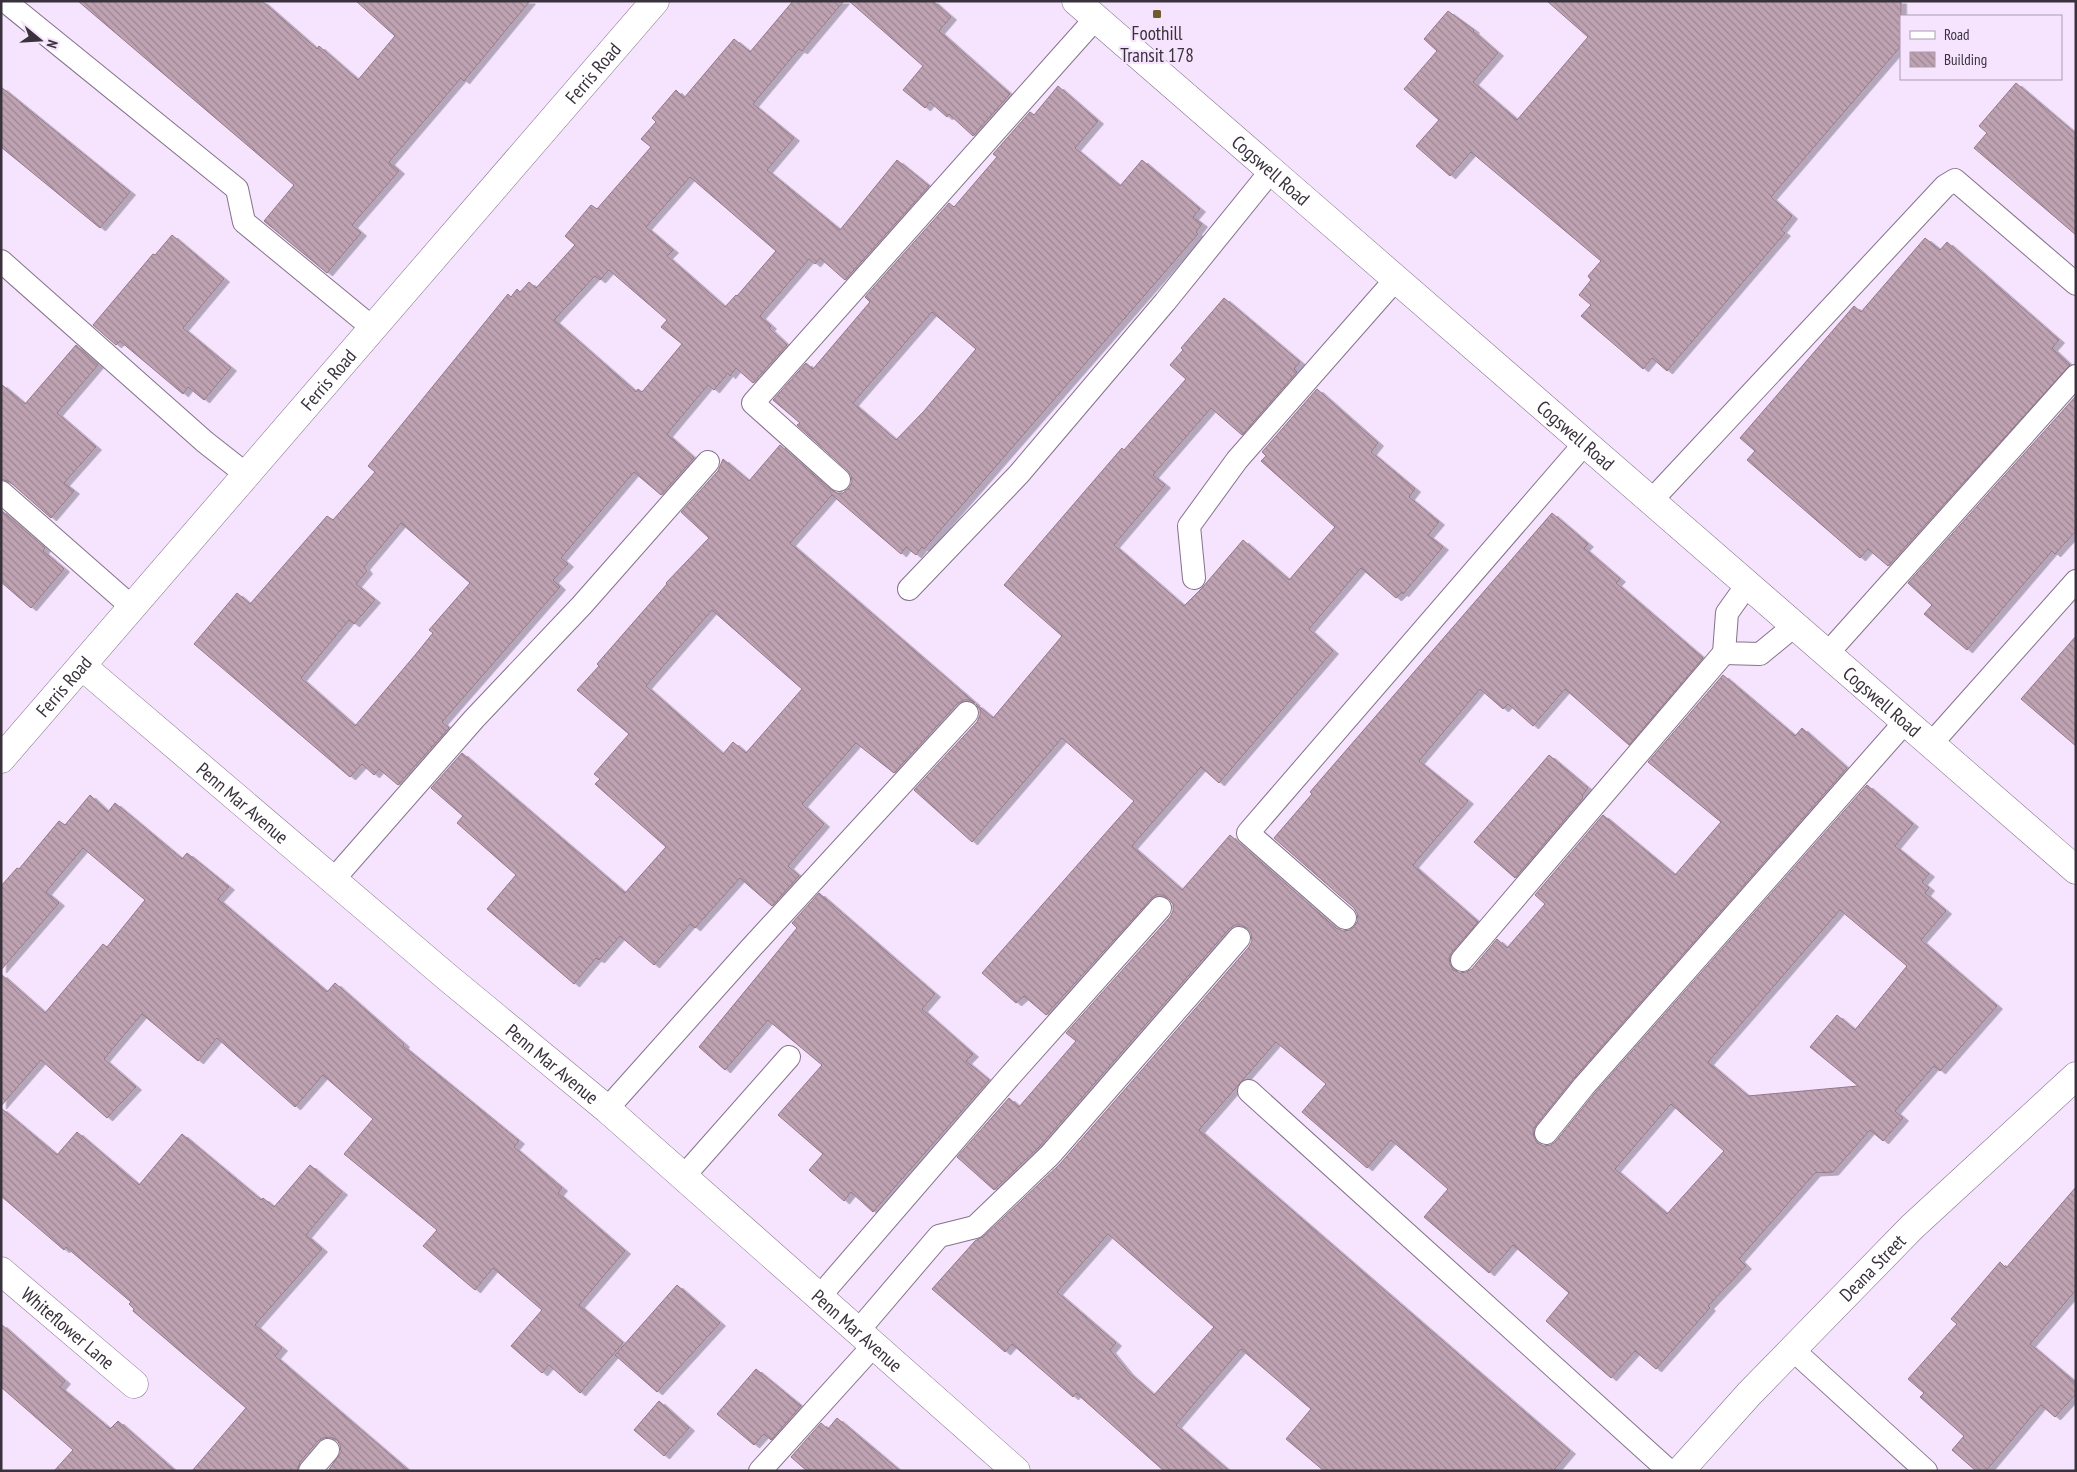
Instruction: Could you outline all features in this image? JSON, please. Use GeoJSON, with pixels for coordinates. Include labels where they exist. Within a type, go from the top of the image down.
{"type":"FeatureCollection","features":[{"type":"Feature","properties":{"kind":"street","name":"Ferris Road"},"geometry":{"type":"LineString","coordinates":[[1,759],[374,329],[655,1]]}},
{"type":"Feature","properties":{"kind":"street","name":"Cogswell Road"},"geometry":{"type":"LineString","coordinates":[[1086,10],[2076,870]]}},
{"type":"Feature","properties":{"kind":"street","name":"Penn Mar Avenue"},"geometry":{"type":"LineString","coordinates":[[82,666],[333,880],[607,1109],[1016,1471]]}},
{"type":"Feature","properties":{"kind":"street","name":"Deana Street"},"geometry":{"type":"LineString","coordinates":[[1680,1471],[1749,1394],[1912,1227],[2076,1076]]}},
{"type":"Feature","properties":{"kind":"street","name":"Whiteflower Lane"},"geometry":{"type":"LineString","coordinates":[[1,1271],[134,1384]]}},
{"type":"Feature","properties":{"kind":"lane"},"geometry":{"type":"LineString","coordinates":[[5,1],[237,189],[244,222],[374,329]]}},
{"type":"Feature","properties":{"kind":"lane"},"geometry":{"type":"LineString","coordinates":[[839,480],[753,403],[1086,10]]}},
{"type":"Feature","properties":{"kind":"lane"},"geometry":{"type":"LineString","coordinates":[[909,589],[1019,474],[1165,302],[1271,171]]}},
{"type":"Feature","properties":{"kind":"lane"},"geometry":{"type":"LineString","coordinates":[[1651,501],[1945,186],[1955,180],[2076,284]]}},
{"type":"Feature","properties":{"kind":"lane"},"geometry":{"type":"LineString","coordinates":[[1,261],[198,435],[247,475]]}},
{"type":"Feature","properties":{"kind":"lane"},"geometry":{"type":"LineString","coordinates":[[1194,578],[1189,526],[1237,460],[1396,279]]}},
{"type":"Feature","properties":{"kind":"lane"},"geometry":{"type":"LineString","coordinates":[[1827,654],[2076,376]]}},
{"type":"Feature","properties":{"kind":"lane"},"geometry":{"type":"LineString","coordinates":[[1345,918],[1248,833],[1585,443]]}},
{"type":"Feature","properties":{"kind":"lane"},"geometry":{"type":"LineString","coordinates":[[333,880],[474,719],[582,605],[708,462]]}},
{"type":"Feature","properties":{"kind":"lane"},"geometry":{"type":"LineString","coordinates":[[1,492],[132,607]]}},
{"type":"Feature","properties":{"kind":"lane"},"geometry":{"type":"LineString","coordinates":[[1931,744],[2076,581]]}},
{"type":"Feature","properties":{"kind":"lane"},"geometry":{"type":"LineString","coordinates":[[1462,960],[1724,654],[1727,613],[1747,585]]}},
{"type":"Feature","properties":{"kind":"lane"},"geometry":{"type":"LineString","coordinates":[[1724,654],[1760,654],[1794,626]]}},
{"type":"Feature","properties":{"kind":"lane"},"geometry":{"type":"LineString","coordinates":[[607,1109],[750,949],[966,713]]}},
{"type":"Feature","properties":{"kind":"lane"},"geometry":{"type":"LineString","coordinates":[[1546,1132],[1590,1078],[1905,722]]}},
{"type":"Feature","properties":{"kind":"lane"},"geometry":{"type":"LineString","coordinates":[[820,1296],[1010,1076],[1160,908]]}},
{"type":"Feature","properties":{"kind":"lane"},"geometry":{"type":"LineString","coordinates":[[760,1471],[866,1338],[940,1236],[974,1227],[1050,1155],[1239,938]]}},
{"type":"Feature","properties":{"kind":"lane"},"geometry":{"type":"LineString","coordinates":[[683,1177],[789,1057]]}},
{"type":"Feature","properties":{"kind":"lane"},"geometry":{"type":"LineString","coordinates":[[1249,1091],[1669,1471]]}},
{"type":"Feature","properties":{"kind":"lane"},"geometry":{"type":"LineString","coordinates":[[1792,1349],[1926,1471]]}},
{"type":"Feature","properties":{"kind":"lane"},"geometry":{"type":"LineString","coordinates":[[310,1471],[328,1450]]}},
{"type":"Feature","properties":{"kind":"building"},"geometry":{"type":"Polygon","coordinates":[[[78,1],[262,1],[317,49],[319,46],[358,80],[395,36],[356,1],[530,1],[464,81],[461,78],[389,162],[399,171],[352,225],[361,233],[327,273],[264,221],[294,185],[78,1]]]}},
{"type":"Feature","properties":{"kind":"building"},"geometry":{"type":"Polygon","coordinates":[[[793,1],[844,1],[802,51],[799,49],[753,104],[794,138],[767,170],[840,230],[897,160],[929,186],[845,280],[820,258],[815,264],[809,259],[760,316],[771,326],[769,328],[787,345],[753,383],[736,368],[730,376],[728,373],[714,390],[708,385],[667,434],[694,458],[661,495],[634,472],[561,558],[568,564],[553,580],[560,587],[442,722],[449,728],[398,785],[379,769],[374,775],[362,764],[350,777],[194,644],[237,593],[250,604],[327,516],[333,520],[375,472],[368,466],[508,294],[511,297],[517,289],[520,292],[529,282],[536,288],[575,245],[565,236],[591,205],[597,209],[651,147],[641,139],[656,122],[652,118],[676,90],[684,98],[734,39],[750,52],[793,1]],[[690,177],[646,227],[673,250],[667,256],[725,307],[776,251],[690,177]],[[609,270],[600,280],[595,276],[554,320],[636,392],[638,389],[642,392],[682,344],[661,327],[667,320],[609,270]],[[401,523],[364,567],[367,571],[356,584],[375,600],[354,624],[349,620],[301,678],[355,726],[433,633],[429,630],[470,583],[401,523]]]}},
{"type":"Feature","properties":{"kind":"building"},"geometry":{"type":"Polygon","coordinates":[[[849,1],[933,1],[951,17],[939,31],[1010,94],[973,136],[949,114],[947,117],[930,102],[925,108],[903,90],[923,66],[849,1]]]}},
{"type":"Feature","properties":{"kind":"building"},"geometry":{"type":"Polygon","coordinates":[[[1547,1],[1901,1],[1900,47],[1771,197],[1792,216],[1781,230],[1785,233],[1667,371],[1652,358],[1643,369],[1581,316],[1591,305],[1579,295],[1591,280],[1588,276],[1601,261],[1471,152],[1450,176],[1416,146],[1439,120],[1404,89],[1437,51],[1424,39],[1448,11],[1474,30],[1498,53],[1473,82],[1517,120],[1588,37],[1547,1]]]}},
{"type":"Feature","properties":{"kind":"building"},"geometry":{"type":"Polygon","coordinates":[[[2016,83],[2076,134],[2076,235],[1974,148],[1987,133],[1979,126],[2016,83]]]}},
{"type":"Feature","properties":{"kind":"building"},"geometry":{"type":"Polygon","coordinates":[[[1058,86],[1098,121],[1075,148],[1120,186],[1142,160],[1200,209],[1193,217],[1202,224],[1196,232],[1198,234],[924,549],[922,547],[916,555],[906,547],[901,554],[832,495],[790,543],[975,703],[964,700],[957,704],[894,773],[856,743],[802,804],[824,824],[788,866],[799,876],[772,906],[740,878],[695,928],[690,924],[654,965],[620,936],[599,960],[596,958],[574,984],[487,909],[516,875],[457,823],[463,816],[431,788],[462,753],[625,893],[666,847],[595,784],[600,779],[594,774],[629,734],[577,690],[599,666],[597,664],[666,583],[709,538],[681,512],[718,471],[723,459],[749,481],[780,445],[831,490],[843,493],[849,488],[852,482],[848,471],[797,425],[800,423],[773,400],[806,363],[813,369],[870,302],[865,297],[949,203],[954,207],[997,157],[993,154],[1030,112],[1034,115],[1058,86]],[[932,312],[853,403],[896,440],[924,411],[976,349],[932,312]],[[712,610],[646,686],[723,754],[733,742],[746,753],[802,689],[712,610]]]}},
{"type":"Feature","properties":{"kind":"building"},"geometry":{"type":"Polygon","coordinates":[[[1,87],[130,192],[100,228],[1,147],[1,87]]]}},
{"type":"Feature","properties":{"kind":"building"},"geometry":{"type":"Polygon","coordinates":[[[172,235],[224,279],[183,328],[231,368],[204,400],[188,387],[183,394],[120,341],[116,345],[93,325],[153,254],[155,255],[172,235]]]}},
{"type":"Feature","properties":{"kind":"building"},"geometry":{"type":"Polygon","coordinates":[[[1925,238],[1940,250],[1947,242],[2059,340],[2052,348],[2070,365],[1888,566],[1868,549],[1860,558],[1816,520],[1747,460],[1755,451],[1740,438],[1854,306],[1861,312],[1925,238]]]}},
{"type":"Feature","properties":{"kind":"building"},"geometry":{"type":"Polygon","coordinates":[[[1224,298],[1300,362],[1294,369],[1297,372],[1242,435],[1211,408],[1153,475],[1165,485],[1114,545],[1184,606],[1243,540],[1289,580],[1335,527],[1261,461],[1266,456],[1262,452],[1317,389],[1378,443],[1371,452],[1415,489],[1409,497],[1439,522],[1428,535],[1443,547],[1403,594],[1402,592],[1396,598],[1361,568],[1309,629],[1333,651],[1219,783],[1201,767],[1132,846],[1182,890],[1230,835],[1336,928],[1343,931],[1354,927],[1358,920],[1354,908],[1274,838],[1312,794],[1310,792],[1552,513],[1588,544],[1584,548],[1620,579],[1616,583],[1703,658],[1629,745],[1565,689],[1533,726],[1508,704],[1503,709],[1480,689],[1419,761],[1468,801],[1413,865],[1478,922],[1452,952],[1449,958],[1453,970],[1460,973],[1472,969],[1497,939],[1507,948],[1545,904],[1535,895],[1603,815],[1675,875],[1721,822],[1648,762],[1723,675],[1795,736],[1802,728],[1847,768],[1574,1078],[1533,1130],[1537,1143],[1544,1146],[1551,1145],[1556,1141],[1594,1094],[1867,785],[1913,824],[1895,846],[1929,874],[1922,882],[1929,888],[1925,893],[1946,911],[1921,940],[1997,1006],[1940,1071],[1934,1066],[1895,1111],[1903,1118],[1883,1141],[1870,1130],[1833,1172],[1815,1173],[1739,1259],[1746,1266],[1708,1306],[1710,1308],[1656,1369],[1635,1351],[1611,1378],[1546,1321],[1569,1293],[1513,1245],[1489,1273],[1424,1217],[1448,1189],[1391,1140],[1367,1168],[1302,1112],[1326,1084],[1276,1042],[1199,1130],[1570,1451],[1553,1471],[1324,1471],[1286,1439],[1311,1409],[1241,1349],[1176,1425],[1229,1471],[1164,1471],[1076,1393],[1073,1397],[1012,1344],[1005,1352],[932,1289],[975,1241],[984,1236],[1060,1164],[1249,947],[1252,941],[1251,933],[1247,928],[1235,925],[1229,929],[1040,1146],[994,1190],[957,1157],[1009,1098],[1019,1107],[1076,1041],[1066,1033],[1170,917],[1173,911],[1173,904],[1163,895],[1156,895],[1151,899],[1046,1015],[1024,996],[1016,1003],[982,973],[1134,801],[1062,738],[972,842],[914,790],[977,722],[980,710],[976,704],[993,718],[1062,636],[1004,585],[1122,448],[1124,450],[1186,379],[1170,365],[1183,350],[1181,348],[1224,298]],[[1840,910],[1708,1062],[1748,1096],[1858,1086],[1810,1047],[1837,1015],[1855,1030],[1907,966],[1840,910]],[[1671,1104],[1615,1169],[1667,1214],[1724,1151],[1671,1104]],[[1108,1234],[1057,1292],[1116,1343],[1110,1350],[1128,1372],[1154,1395],[1214,1327],[1108,1234]]]}},
{"type":"Feature","properties":{"kind":"building"},"geometry":{"type":"Polygon","coordinates":[[[76,345],[98,365],[57,413],[96,447],[64,483],[74,491],[51,518],[10,482],[1,479],[1,384],[25,404],[76,345]]]}},
{"type":"Feature","properties":{"kind":"building"},"geometry":{"type":"Polygon","coordinates":[[[2076,396],[2076,531],[2055,554],[2052,551],[1967,650],[1924,614],[1932,605],[1908,583],[2076,396]]]}},
{"type":"Feature","properties":{"kind":"building"},"geometry":{"type":"Polygon","coordinates":[[[1,510],[45,548],[43,551],[64,569],[31,608],[1,582],[1,510]]]}},
{"type":"Feature","properties":{"kind":"building"},"geometry":{"type":"Polygon","coordinates":[[[2076,636],[2076,746],[2021,699],[2076,636]]]}},
{"type":"Feature","properties":{"kind":"building"},"geometry":{"type":"Polygon","coordinates":[[[1549,755],[1588,788],[1582,796],[1583,798],[1515,878],[1474,842],[1549,755]]]}},
{"type":"Feature","properties":{"kind":"building"},"geometry":{"type":"Polygon","coordinates":[[[90,795],[108,812],[115,803],[182,859],[187,853],[229,887],[218,899],[327,992],[335,983],[404,1044],[403,1046],[519,1141],[514,1147],[562,1188],[558,1193],[625,1251],[579,1305],[623,1343],[580,1393],[549,1365],[542,1373],[511,1346],[542,1310],[493,1268],[475,1290],[423,1246],[437,1230],[344,1154],[373,1119],[323,1075],[295,1107],[217,1038],[198,1061],[142,1014],[104,1059],[136,1087],[107,1118],[41,1060],[1,1106],[1,974],[45,1013],[103,944],[107,947],[145,900],[83,848],[46,892],[59,903],[1,970],[1,886],[17,868],[19,869],[59,821],[65,825],[90,795]]]}},
{"type":"Feature","properties":{"kind":"building"},"geometry":{"type":"Polygon","coordinates":[[[819,893],[935,994],[922,1009],[973,1054],[966,1061],[989,1080],[873,1212],[851,1192],[844,1201],[809,1170],[823,1154],[778,1115],[822,1065],[768,1020],[725,1070],[699,1047],[797,928],[792,923],[819,893]]]}},
{"type":"Feature","properties":{"kind":"building"},"geometry":{"type":"Polygon","coordinates":[[[1,1108],[57,1155],[77,1132],[139,1185],[182,1134],[261,1200],[263,1198],[274,1207],[310,1165],[342,1192],[306,1235],[322,1249],[255,1325],[282,1348],[275,1356],[409,1471],[328,1471],[341,1452],[337,1440],[330,1437],[318,1441],[300,1462],[297,1471],[192,1471],[246,1408],[133,1311],[134,1309],[129,1304],[131,1302],[66,1247],[64,1250],[1,1196],[1,1108]]]}},
{"type":"Feature","properties":{"kind":"building"},"geometry":{"type":"Polygon","coordinates":[[[2076,1187],[2076,1290],[2030,1344],[2076,1383],[2076,1394],[2055,1417],[2041,1405],[1986,1471],[1976,1471],[1952,1450],[1964,1436],[1920,1397],[1924,1393],[1908,1379],[1957,1324],[1951,1319],[2000,1262],[2006,1268],[2076,1187]]]}},
{"type":"Feature","properties":{"kind":"building"},"geometry":{"type":"Polygon","coordinates":[[[677,1285],[720,1323],[657,1392],[615,1355],[677,1285]]]}},
{"type":"Feature","properties":{"kind":"building"},"geometry":{"type":"Polygon","coordinates":[[[1,1324],[65,1381],[60,1387],[110,1429],[118,1421],[175,1471],[54,1471],[73,1450],[1,1387],[1,1324]]]}},
{"type":"Feature","properties":{"kind":"building"},"geometry":{"type":"Polygon","coordinates":[[[756,1369],[801,1406],[771,1440],[764,1434],[754,1445],[717,1414],[756,1369]]]}},
{"type":"Feature","properties":{"kind":"building"},"geometry":{"type":"Polygon","coordinates":[[[659,1401],[689,1428],[664,1456],[634,1430],[659,1401]]]}},
{"type":"Feature","properties":{"kind":"building"},"geometry":{"type":"Polygon","coordinates":[[[837,1418],[900,1471],[807,1471],[791,1457],[821,1423],[828,1429],[837,1418]]]}},
{"type":"Feature","properties":{"kind":"place","name":"Foothill Transit 178"},"geometry":{"type":"Point","coordinates":[1157,14]}}]}
